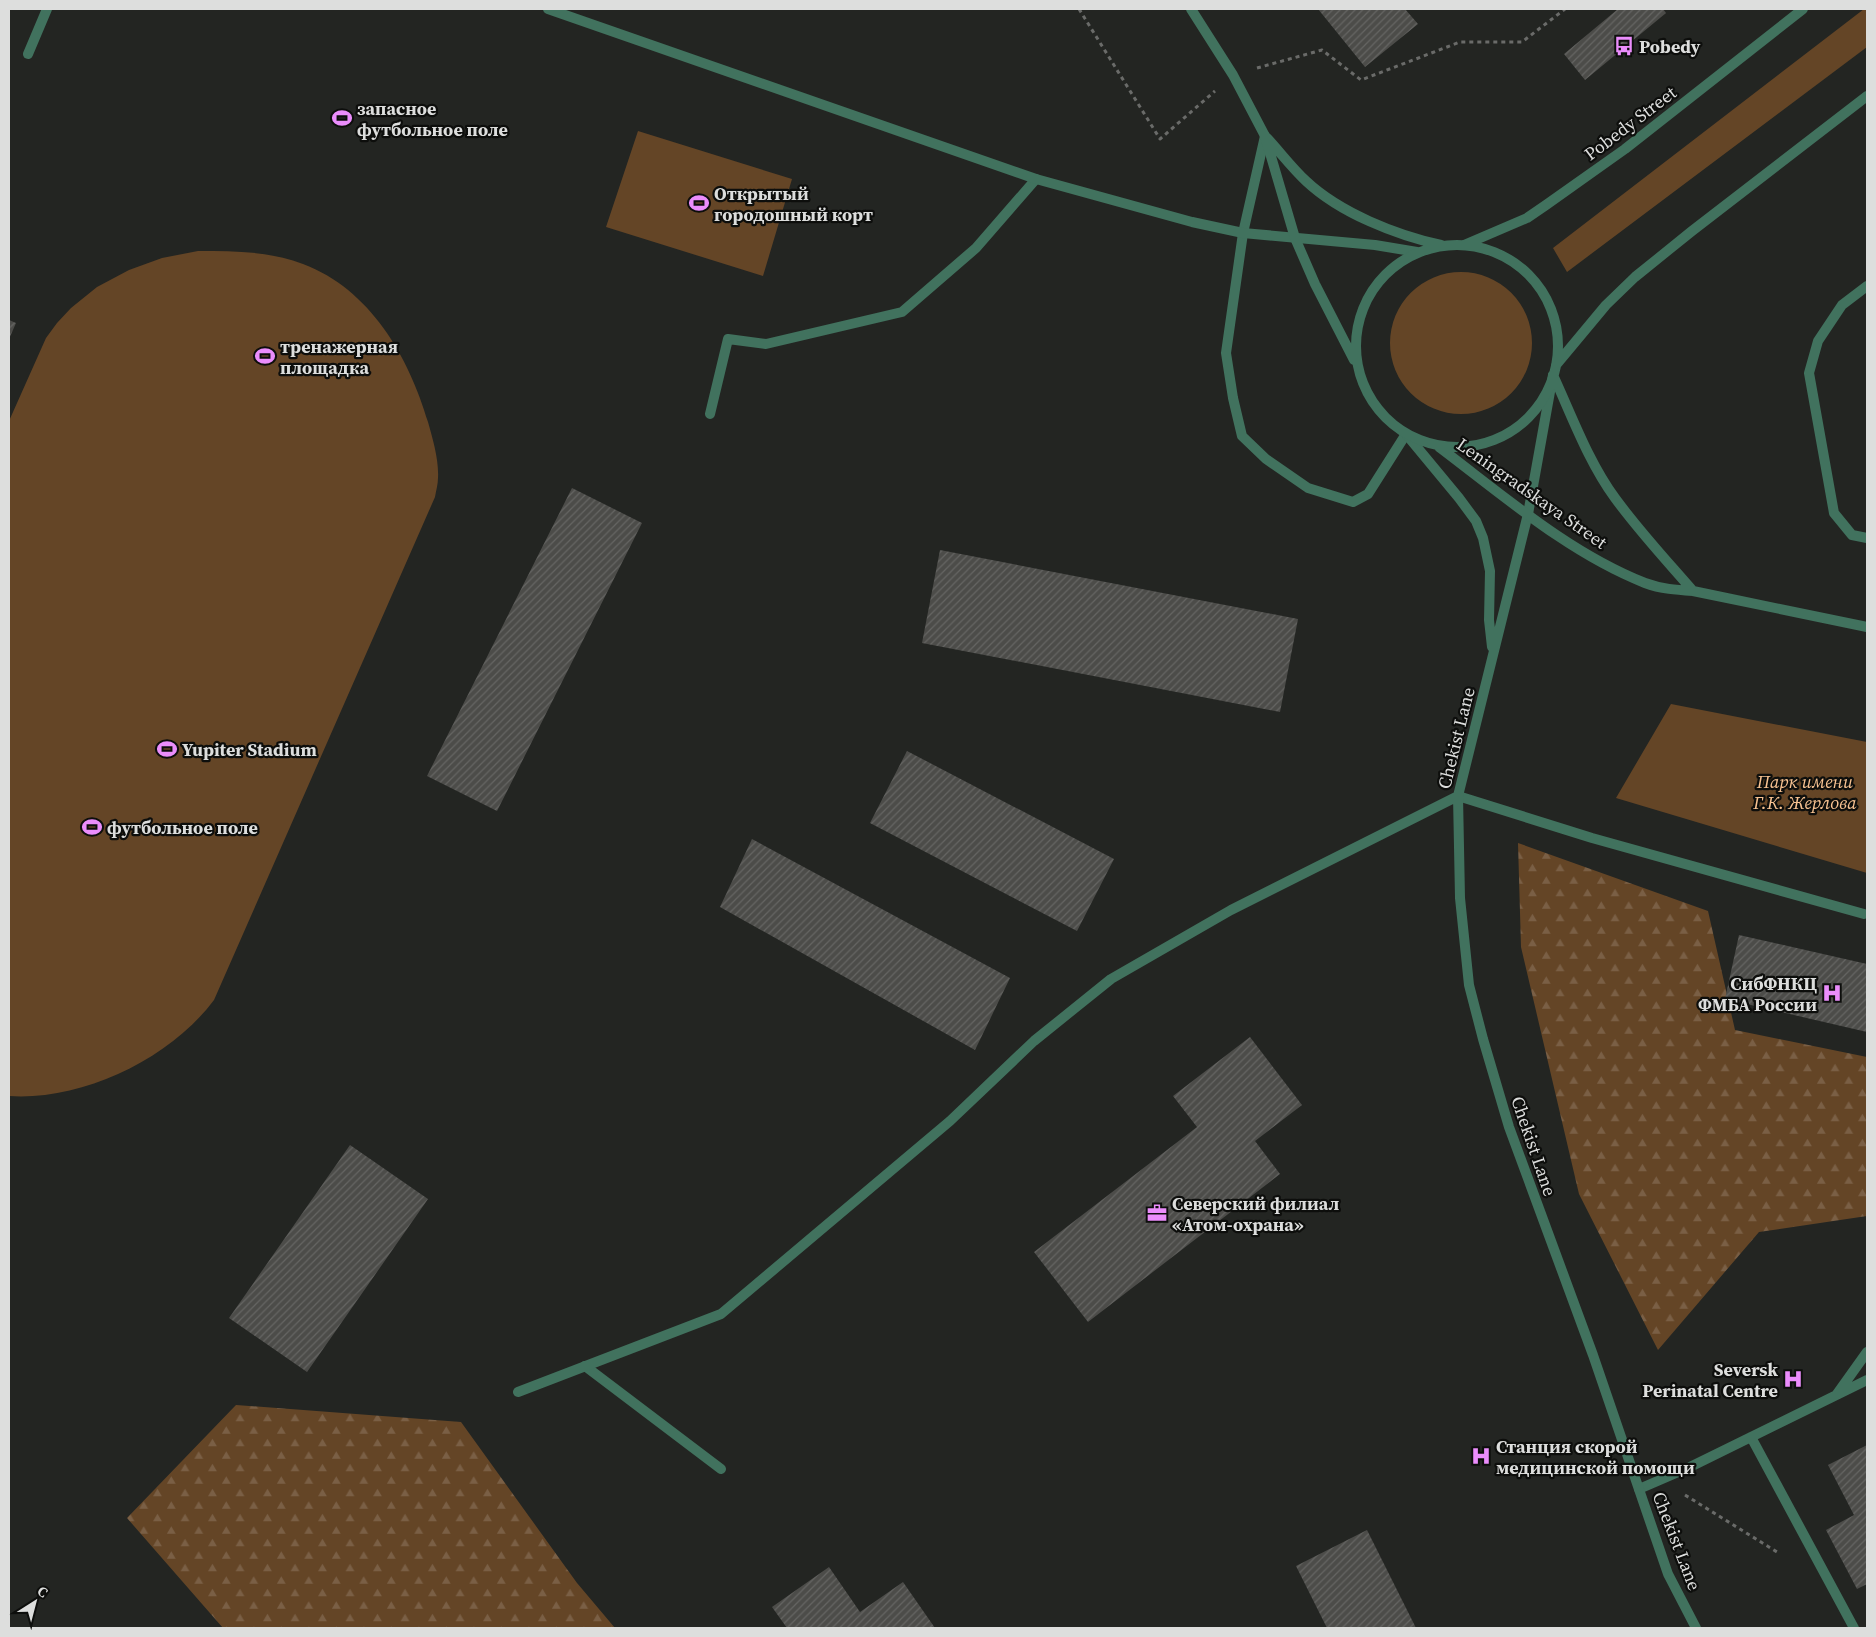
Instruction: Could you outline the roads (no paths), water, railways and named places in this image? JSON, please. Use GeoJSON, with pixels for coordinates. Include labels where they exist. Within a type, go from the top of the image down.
{"type":"FeatureCollection","features":[{"type":"Feature","properties":{"kind":"street"},"geometry":{"type":"LineString","coordinates":[[28,54],[47,9]]}},
{"type":"Feature","properties":{"kind":"street"},"geometry":{"type":"LineString","coordinates":[[548,9],[1036,179],[1243,234],[1375,245],[1417,252]]}},
{"type":"Feature","properties":{"kind":"street"},"geometry":{"type":"LineString","coordinates":[[1191,9],[1233,75],[1265,136],[1295,238],[1314,284],[1357,365]]}},
{"type":"Feature","properties":{"kind":"street","name":"Pobedy Street"},"geometry":{"type":"LineString","coordinates":[[1464,245],[1526,218],[1546,205],[1625,149],[1803,9]]}},
{"type":"Feature","properties":{"kind":"street"},"geometry":{"type":"LineString","coordinates":[[1464,245],[1444,246],[1417,252],[1396,266],[1382,278],[1371,293],[1362,310],[1357,328],[1355,346],[1357,365],[1363,386],[1374,405],[1388,421],[1406,434],[1438,446],[1468,447],[1509,433],[1532,414],[1541,402],[1555,370],[1606,305],[1635,277],[1867,96]]}},
{"type":"Feature","properties":{"kind":"street"},"geometry":{"type":"LineString","coordinates":[[1265,136],[1243,234],[1226,353],[1232,398],[1242,436],[1266,459],[1308,488],[1353,502],[1368,494],[1406,434]]}},
{"type":"Feature","properties":{"kind":"street"},"geometry":{"type":"LineString","coordinates":[[1265,136],[1306,181],[1324,195],[1357,214],[1394,231],[1416,240],[1444,246]]}},
{"type":"Feature","properties":{"kind":"street"},"geometry":{"type":"LineString","coordinates":[[710,414],[728,339],[766,344],[902,312],[976,248],[1036,179]]}},
{"type":"Feature","properties":{"kind":"street","name":"Chekist Lane"},"geometry":{"type":"LineString","coordinates":[[1464,245],[1499,255],[1527,274],[1538,286],[1553,316],[1558,349],[1528,514],[1458,796],[1460,898],[1469,985],[1482,1039],[1509,1127],[1640,1489],[1668,1574],[1696,1628]]}},
{"type":"Feature","properties":{"kind":"street"},"geometry":{"type":"LineString","coordinates":[[1867,286],[1842,305],[1818,342],[1809,373],[1834,513],[1852,535],[1867,538]]}},
{"type":"Feature","properties":{"kind":"street","name":"Leningradskaya Street"},"geometry":{"type":"LineString","coordinates":[[1555,370],[1590,458],[1614,497],[1644,535],[1694,591]]}},
{"type":"Feature","properties":{"kind":"street","name":"Chekist Lane"},"geometry":{"type":"LineString","coordinates":[[1406,434],[1459,498],[1476,521],[1484,538],[1490,570],[1489,620],[1493,655]]}},
{"type":"Feature","properties":{"kind":"street","name":"Leningradskaya Street"},"geometry":{"type":"LineString","coordinates":[[1438,446],[1571,544],[1596,559],[1645,583],[1665,588],[1694,591],[1867,627]]}},
{"type":"Feature","properties":{"kind":"street"},"geometry":{"type":"LineString","coordinates":[[518,1392],[721,1314],[950,1121],[1034,1042],[1111,979],[1231,910],[1458,796],[1592,838],[1864,914]]}},
{"type":"Feature","properties":{"kind":"street"},"geometry":{"type":"LineString","coordinates":[[1836,1394],[1867,1352]]}},
{"type":"Feature","properties":{"kind":"street"},"geometry":{"type":"LineString","coordinates":[[584,1366],[721,1469]]}},
{"type":"Feature","properties":{"kind":"street"},"geometry":{"type":"LineString","coordinates":[[1640,1489],[1690,1467],[1867,1380]]}},
{"type":"Feature","properties":{"kind":"street"},"geometry":{"type":"LineString","coordinates":[[1751,1436],[1854,1628]]}},
{"type":"Feature","properties":{"kind":"place","name":"Pobedy"},"geometry":{"type":"Point","coordinates":[1624,46]}},
{"type":"Feature","properties":{"kind":"place","name":"запасное футбольное поле"},"geometry":{"type":"Point","coordinates":[342,118]}},
{"type":"Feature","properties":{"kind":"place","name":"Открытый городошный корт"},"geometry":{"type":"Point","coordinates":[699,203]}},
{"type":"Feature","properties":{"kind":"place","name":"тренажерная площадка"},"geometry":{"type":"Point","coordinates":[265,356]}},
{"type":"Feature","properties":{"kind":"place","name":"Yupiter Stadium"},"geometry":{"type":"Point","coordinates":[167,749]}},
{"type":"Feature","properties":{"kind":"place","name":"футбольное поле"},"geometry":{"type":"Point","coordinates":[92,827]}},
{"type":"Feature","properties":{"kind":"place","name":"СибФНКЦ ФМБА России"},"geometry":{"type":"Point","coordinates":[1832,993]}},
{"type":"Feature","properties":{"kind":"place","name":"Северский филиал «Атом-охрана»"},"geometry":{"type":"Point","coordinates":[1157,1213]}},
{"type":"Feature","properties":{"kind":"place","name":"Seversk Perinatal Centre"},"geometry":{"type":"Point","coordinates":[1793,1379]}},
{"type":"Feature","properties":{"kind":"place","name":"Станция скорой медицинской помощи"},"geometry":{"type":"Point","coordinates":[1481,1456]}},
{"type":"Feature","properties":{"kind":"park label","name":"Парк имени Г.К. Жерлова"},"geometry":{"type":"Point","coordinates":[1805,791]}}]}
